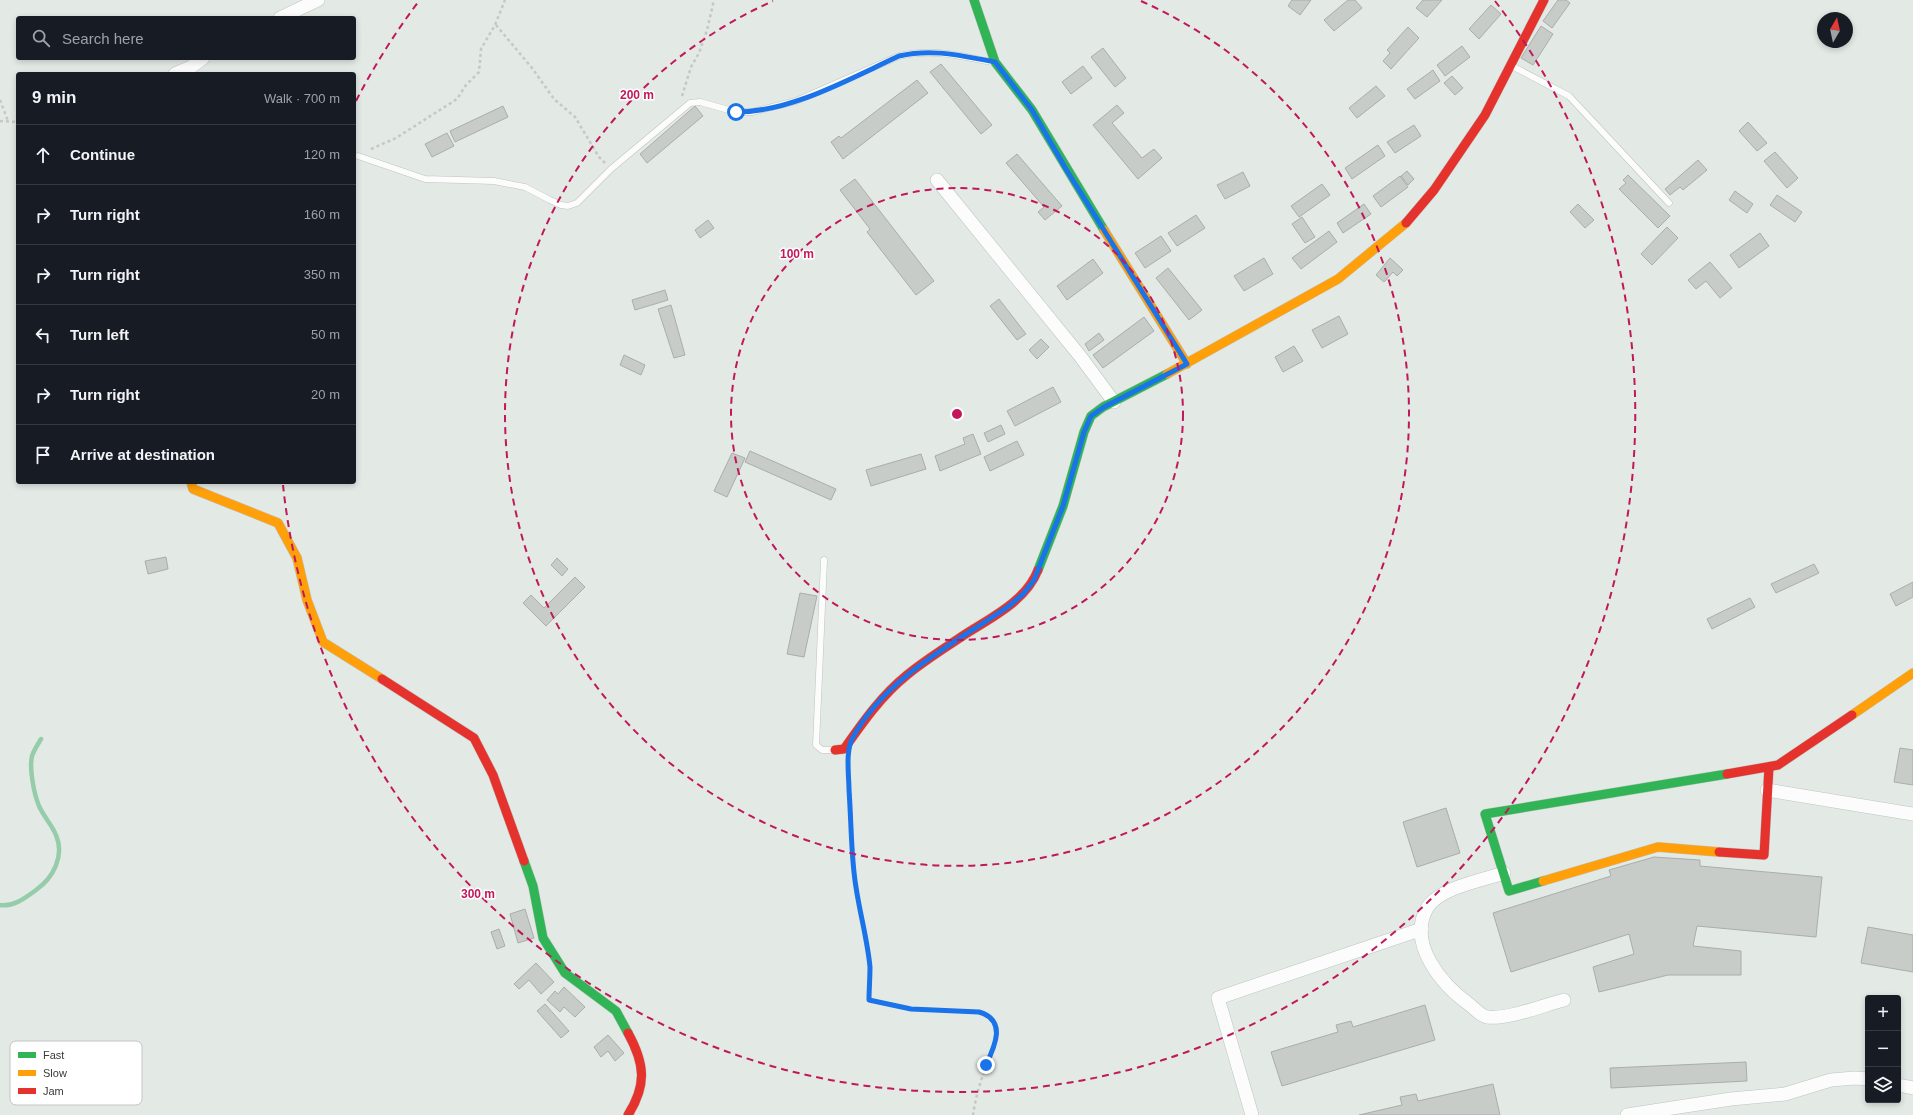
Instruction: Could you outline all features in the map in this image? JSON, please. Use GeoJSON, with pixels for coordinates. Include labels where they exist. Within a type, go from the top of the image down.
{"type":"FeatureCollection","features":[{"type":"Feature","properties":{"kind":"street"},"geometry":{"type":"LineString","coordinates":[[284,16],[318,0]]}},
{"type":"Feature","properties":{"kind":"street"},"geometry":{"type":"LineString","coordinates":[[974,0],[995,62],[1032,110],[1066,169],[1187,364]]}},
{"type":"Feature","properties":{"kind":"street"},"geometry":{"type":"LineString","coordinates":[[835,750],[844,749],[868,715],[893,687],[915,669],[1009,606],[1023,594],[1034,580],[1063,506],[1084,432],[1091,416],[1338,279],[1403,227],[1434,190],[1458,157],[1485,115],[1544,0]]}},
{"type":"Feature","properties":{"kind":"street"},"geometry":{"type":"LineString","coordinates":[[180,72],[191,67],[200,60]]}},
{"type":"Feature","properties":{"kind":"street"},"geometry":{"type":"LineString","coordinates":[[937,180],[1080,356],[1114,402]]}},
{"type":"Feature","properties":{"kind":"street"},"geometry":{"type":"LineString","coordinates":[[192,484],[193,489],[278,522],[297,558],[307,600],[323,642],[474,738],[493,775],[534,886],[543,938],[565,973],[616,1011],[635,1046],[643,1073],[636,1102],[628,1115]]}},
{"type":"Feature","properties":{"kind":"street"},"geometry":{"type":"LineString","coordinates":[[1769,767],[1764,855],[1658,847],[1509,891],[1485,814],[1769,767],[1785,761],[1913,673]]}},
{"type":"Feature","properties":{"kind":"street"},"geometry":{"type":"LineString","coordinates":[[1768,790],[1913,814]]}},
{"type":"Feature","properties":{"kind":"street"},"geometry":{"type":"LineString","coordinates":[[1504,873],[1450,890],[1437,897],[1427,908],[1422,922],[1422,944],[1432,967],[1457,996],[1485,1017],[1499,1018],[1564,1000]]}},
{"type":"Feature","properties":{"kind":"street"},"geometry":{"type":"LineString","coordinates":[[1252,1115],[1218,998],[1422,929]]}},
{"type":"Feature","properties":{"kind":"street"},"geometry":{"type":"LineString","coordinates":[[1627,1115],[1731,1099],[1785,1094],[1831,1080],[1865,1079]]}},
{"type":"Feature","properties":{"kind":"street"},"geometry":{"type":"LineString","coordinates":[[1901,1086],[1913,1088]]}},
{"type":"Feature","properties":{"kind":"lane"},"geometry":{"type":"LineString","coordinates":[[358,156],[425,179],[494,181],[525,187],[561,205],[568,206],[577,203],[611,169],[690,102],[700,102],[736,112],[752,112],[796,101],[899,56],[917,52],[934,52],[995,62]]}},
{"type":"Feature","properties":{"kind":"lane"},"geometry":{"type":"LineString","coordinates":[[1511,65],[1569,96],[1669,203]]}},
{"type":"Feature","properties":{"kind":"lane"},"geometry":{"type":"LineString","coordinates":[[824,560],[816,745],[822,750],[835,750]]}},
{"type":"Feature","properties":{"kind":"path"},"geometry":{"type":"LineString","coordinates":[[358,156],[396,138],[457,99],[466,85],[479,72],[480,49],[495,25],[505,0]]}},
{"type":"Feature","properties":{"kind":"path"},"geometry":{"type":"LineString","coordinates":[[678,112],[691,67],[699,53],[707,30],[714,0]]}},
{"type":"Feature","properties":{"kind":"path"},"geometry":{"type":"LineString","coordinates":[[495,25],[532,68],[554,100],[575,117],[599,157],[611,169]]}},
{"type":"Feature","properties":{"kind":"path"},"geometry":{"type":"LineString","coordinates":[[0,100],[8,121]]}},
{"type":"Feature","properties":{"kind":"path"},"geometry":{"type":"LineString","coordinates":[[0,121],[16,122]]}},
{"type":"Feature","properties":{"kind":"path"},"geometry":{"type":"LineString","coordinates":[[852,738],[849,780],[852,847],[854,873],[870,968],[869,1000],[911,1009],[979,1012],[988,1014],[993,1019],[996,1032],[995,1045],[983,1075],[973,1115]]}},
{"type":"Feature","properties":{"kind":"building"},"geometry":{"type":"Polygon","coordinates":[[[1292,0],[1311,0],[1300,15],[1288,6],[1292,0]]]}},
{"type":"Feature","properties":{"kind":"building"},"geometry":{"type":"Polygon","coordinates":[[[1348,0],[1355,0],[1362,8],[1334,31],[1324,20],[1348,0]]]}},
{"type":"Feature","properties":{"kind":"building"},"geometry":{"type":"Polygon","coordinates":[[[1423,0],[1442,0],[1427,17],[1416,8],[1423,0]]]}},
{"type":"Feature","properties":{"kind":"building"},"geometry":{"type":"Polygon","coordinates":[[[1558,0],[1566,0],[1570,3],[1552,28],[1543,21],[1558,0]]]}},
{"type":"Feature","properties":{"kind":"building"},"geometry":{"type":"Polygon","coordinates":[[[1491,5],[1501,14],[1479,39],[1469,29],[1491,5]]]}},
{"type":"Feature","properties":{"kind":"building"},"geometry":{"type":"Polygon","coordinates":[[[1541,26],[1553,34],[1533,65],[1521,58],[1541,26]]]}},
{"type":"Feature","properties":{"kind":"building"},"geometry":{"type":"Polygon","coordinates":[[[1408,27],[1419,38],[1391,69],[1383,61],[1390,53],[1387,50],[1408,27]]]}},
{"type":"Feature","properties":{"kind":"building"},"geometry":{"type":"Polygon","coordinates":[[[1462,46],[1470,57],[1445,76],[1437,65],[1462,46]]]}},
{"type":"Feature","properties":{"kind":"building"},"geometry":{"type":"Polygon","coordinates":[[[1103,48],[1126,78],[1115,87],[1091,57],[1103,48]]]}},
{"type":"Feature","properties":{"kind":"building"},"geometry":{"type":"Polygon","coordinates":[[[941,64],[992,125],[981,134],[930,72],[941,64]]]}},
{"type":"Feature","properties":{"kind":"building"},"geometry":{"type":"Polygon","coordinates":[[[1083,66],[1092,78],[1071,94],[1062,82],[1083,66]]]}},
{"type":"Feature","properties":{"kind":"building"},"geometry":{"type":"Polygon","coordinates":[[[1433,70],[1440,81],[1415,99],[1407,89],[1433,70]]]}},
{"type":"Feature","properties":{"kind":"building"},"geometry":{"type":"Polygon","coordinates":[[[1452,76],[1463,88],[1455,95],[1444,83],[1452,76]]]}},
{"type":"Feature","properties":{"kind":"building"},"geometry":{"type":"Polygon","coordinates":[[[917,80],[928,93],[843,159],[831,142],[839,136],[841,138],[917,80]]]}},
{"type":"Feature","properties":{"kind":"building"},"geometry":{"type":"Polygon","coordinates":[[[1376,86],[1385,96],[1357,118],[1349,108],[1376,86]]]}},
{"type":"Feature","properties":{"kind":"building"},"geometry":{"type":"Polygon","coordinates":[[[1117,105],[1124,113],[1112,123],[1142,158],[1154,149],[1162,158],[1138,179],[1093,125],[1117,105]]]}},
{"type":"Feature","properties":{"kind":"building"},"geometry":{"type":"Polygon","coordinates":[[[503,106],[508,117],[455,142],[450,131],[503,106]]]}},
{"type":"Feature","properties":{"kind":"building"},"geometry":{"type":"Polygon","coordinates":[[[695,106],[703,116],[647,163],[640,154],[695,106]]]}},
{"type":"Feature","properties":{"kind":"building"},"geometry":{"type":"Polygon","coordinates":[[[1748,122],[1767,143],[1757,151],[1739,131],[1748,122]]]}},
{"type":"Feature","properties":{"kind":"building"},"geometry":{"type":"Polygon","coordinates":[[[1414,125],[1421,136],[1395,153],[1387,142],[1414,125]]]}},
{"type":"Feature","properties":{"kind":"building"},"geometry":{"type":"Polygon","coordinates":[[[447,133],[454,146],[432,157],[425,144],[447,133]]]}},
{"type":"Feature","properties":{"kind":"building"},"geometry":{"type":"Polygon","coordinates":[[[1378,145],[1385,156],[1352,179],[1345,168],[1378,145]]]}},
{"type":"Feature","properties":{"kind":"building"},"geometry":{"type":"Polygon","coordinates":[[[1775,152],[1798,178],[1787,188],[1764,161],[1775,152]]]}},
{"type":"Feature","properties":{"kind":"building"},"geometry":{"type":"Polygon","coordinates":[[[1017,154],[1062,206],[1045,220],[1038,212],[1044,207],[1006,163],[1017,154]]]}},
{"type":"Feature","properties":{"kind":"building"},"geometry":{"type":"Polygon","coordinates":[[[1698,160],[1707,170],[1683,190],[1680,187],[1670,195],[1665,189],[1698,160]]]}},
{"type":"Feature","properties":{"kind":"building"},"geometry":{"type":"Polygon","coordinates":[[[1407,171],[1414,179],[1408,185],[1401,176],[1407,171]]]}},
{"type":"Feature","properties":{"kind":"building"},"geometry":{"type":"Polygon","coordinates":[[[1243,172],[1250,186],[1225,199],[1217,185],[1243,172]]]}},
{"type":"Feature","properties":{"kind":"building"},"geometry":{"type":"Polygon","coordinates":[[[1628,175],[1670,216],[1658,228],[1619,189],[1626,183],[1623,180],[1628,175]]]}},
{"type":"Feature","properties":{"kind":"building"},"geometry":{"type":"Polygon","coordinates":[[[1400,176],[1408,187],[1381,207],[1373,196],[1400,176]]]}},
{"type":"Feature","properties":{"kind":"building"},"geometry":{"type":"Polygon","coordinates":[[[855,179],[934,281],[916,295],[867,232],[870,229],[840,190],[855,179]]]}},
{"type":"Feature","properties":{"kind":"building"},"geometry":{"type":"Polygon","coordinates":[[[1322,184],[1330,195],[1299,217],[1291,206],[1322,184]]]}},
{"type":"Feature","properties":{"kind":"building"},"geometry":{"type":"Polygon","coordinates":[[[1735,191],[1753,204],[1747,213],[1729,200],[1735,191]]]}},
{"type":"Feature","properties":{"kind":"building"},"geometry":{"type":"Polygon","coordinates":[[[1777,195],[1802,212],[1795,222],[1770,205],[1777,195]]]}},
{"type":"Feature","properties":{"kind":"building"},"geometry":{"type":"Polygon","coordinates":[[[1364,204],[1371,214],[1343,233],[1337,223],[1364,204]]]}},
{"type":"Feature","properties":{"kind":"building"},"geometry":{"type":"Polygon","coordinates":[[[1578,204],[1594,220],[1585,228],[1570,212],[1578,204]]]}},
{"type":"Feature","properties":{"kind":"building"},"geometry":{"type":"Polygon","coordinates":[[[1196,215],[1205,228],[1177,246],[1168,233],[1196,215]]]}},
{"type":"Feature","properties":{"kind":"building"},"geometry":{"type":"Polygon","coordinates":[[[1302,217],[1315,237],[1305,243],[1292,224],[1302,217]]]}},
{"type":"Feature","properties":{"kind":"building"},"geometry":{"type":"Polygon","coordinates":[[[708,220],[714,228],[700,238],[695,230],[708,220]]]}},
{"type":"Feature","properties":{"kind":"building"},"geometry":{"type":"Polygon","coordinates":[[[1667,227],[1678,238],[1652,265],[1641,254],[1667,227]]]}},
{"type":"Feature","properties":{"kind":"building"},"geometry":{"type":"Polygon","coordinates":[[[1329,231],[1337,242],[1301,269],[1292,258],[1329,231]]]}},
{"type":"Feature","properties":{"kind":"building"},"geometry":{"type":"Polygon","coordinates":[[[1760,233],[1769,246],[1739,268],[1730,255],[1760,233]]]}},
{"type":"Feature","properties":{"kind":"building"},"geometry":{"type":"Polygon","coordinates":[[[1161,236],[1171,251],[1145,268],[1135,253],[1161,236]]]}},
{"type":"Feature","properties":{"kind":"building"},"geometry":{"type":"Polygon","coordinates":[[[1264,258],[1273,274],[1244,291],[1234,276],[1264,258]]]}},
{"type":"Feature","properties":{"kind":"building"},"geometry":{"type":"Polygon","coordinates":[[[1390,258],[1403,270],[1397,276],[1393,272],[1384,282],[1376,275],[1390,258]]]}},
{"type":"Feature","properties":{"kind":"building"},"geometry":{"type":"Polygon","coordinates":[[[1093,259],[1103,273],[1067,300],[1057,286],[1093,259]]]}},
{"type":"Feature","properties":{"kind":"building"},"geometry":{"type":"Polygon","coordinates":[[[1710,262],[1732,288],[1720,298],[1706,281],[1696,289],[1688,280],[1710,262]]]}},
{"type":"Feature","properties":{"kind":"building"},"geometry":{"type":"Polygon","coordinates":[[[1168,268],[1202,310],[1189,320],[1156,278],[1168,268]]]}},
{"type":"Feature","properties":{"kind":"building"},"geometry":{"type":"Polygon","coordinates":[[[665,290],[668,300],[635,310],[632,300],[665,290]]]}},
{"type":"Feature","properties":{"kind":"building"},"geometry":{"type":"Polygon","coordinates":[[[999,299],[1026,334],[1017,340],[990,306],[999,299]]]}},
{"type":"Feature","properties":{"kind":"building"},"geometry":{"type":"Polygon","coordinates":[[[671,305],[685,355],[674,358],[658,309],[671,305]]]}},
{"type":"Feature","properties":{"kind":"building"},"geometry":{"type":"Polygon","coordinates":[[[1339,316],[1348,334],[1322,348],[1312,330],[1339,316]]]}},
{"type":"Feature","properties":{"kind":"building"},"geometry":{"type":"Polygon","coordinates":[[[1144,317],[1154,331],[1103,368],[1093,355],[1144,317]]]}},
{"type":"Feature","properties":{"kind":"building"},"geometry":{"type":"Polygon","coordinates":[[[1099,333],[1104,340],[1089,351],[1085,344],[1099,333]]]}},
{"type":"Feature","properties":{"kind":"building"},"geometry":{"type":"Polygon","coordinates":[[[1041,339],[1049,347],[1037,359],[1029,350],[1041,339]]]}},
{"type":"Feature","properties":{"kind":"building"},"geometry":{"type":"Polygon","coordinates":[[[1294,346],[1303,361],[1283,372],[1275,357],[1294,346]]]}},
{"type":"Feature","properties":{"kind":"building"},"geometry":{"type":"Polygon","coordinates":[[[624,355],[645,365],[641,375],[620,365],[624,355]]]}},
{"type":"Feature","properties":{"kind":"building"},"geometry":{"type":"Polygon","coordinates":[[[1053,387],[1061,402],[1015,426],[1007,411],[1053,387]]]}},
{"type":"Feature","properties":{"kind":"building"},"geometry":{"type":"Polygon","coordinates":[[[1001,425],[1005,434],[988,442],[984,433],[1001,425]]]}},
{"type":"Feature","properties":{"kind":"building"},"geometry":{"type":"Polygon","coordinates":[[[973,434],[981,454],[940,471],[935,456],[965,444],[963,438],[973,434]]]}},
{"type":"Feature","properties":{"kind":"building"},"geometry":{"type":"Polygon","coordinates":[[[1017,441],[1024,455],[990,471],[984,457],[1017,441]]]}},
{"type":"Feature","properties":{"kind":"building"},"geometry":{"type":"Polygon","coordinates":[[[750,451],[836,489],[831,500],[745,462],[750,451]]]}},
{"type":"Feature","properties":{"kind":"building"},"geometry":{"type":"Polygon","coordinates":[[[732,453],[745,458],[727,497],[714,491],[732,453]]]}},
{"type":"Feature","properties":{"kind":"building"},"geometry":{"type":"Polygon","coordinates":[[[921,454],[926,469],[871,486],[866,470],[921,454]]]}},
{"type":"Feature","properties":{"kind":"building"},"geometry":{"type":"Polygon","coordinates":[[[166,557],[168,569],[148,574],[145,561],[166,557]]]}},
{"type":"Feature","properties":{"kind":"building"},"geometry":{"type":"Polygon","coordinates":[[[557,558],[568,569],[562,576],[551,565],[557,558]]]}},
{"type":"Feature","properties":{"kind":"building"},"geometry":{"type":"Polygon","coordinates":[[[1814,564],[1819,573],[1776,593],[1771,584],[1814,564]]]}},
{"type":"Feature","properties":{"kind":"building"},"geometry":{"type":"Polygon","coordinates":[[[575,577],[585,587],[546,626],[523,603],[531,595],[544,608],[575,577]]]}},
{"type":"Feature","properties":{"kind":"building"},"geometry":{"type":"Polygon","coordinates":[[[1913,582],[1913,597],[1896,606],[1890,594],[1913,582]]]}},
{"type":"Feature","properties":{"kind":"building"},"geometry":{"type":"Polygon","coordinates":[[[800,593],[817,596],[804,657],[787,654],[800,593]]]}},
{"type":"Feature","properties":{"kind":"building"},"geometry":{"type":"Polygon","coordinates":[[[1750,598],[1755,607],[1712,629],[1707,619],[1750,598]]]}},
{"type":"Feature","properties":{"kind":"building"},"geometry":{"type":"Polygon","coordinates":[[[1900,748],[1913,750],[1913,785],[1894,782],[1900,748]]]}},
{"type":"Feature","properties":{"kind":"building"},"geometry":{"type":"Polygon","coordinates":[[[1446,808],[1460,853],[1417,867],[1403,822],[1446,808]]]}},
{"type":"Feature","properties":{"kind":"building"},"geometry":{"type":"Polygon","coordinates":[[[1654,857],[1700,860],[1700,866],[1822,877],[1816,937],[1697,926],[1693,946],[1741,951],[1741,975],[1668,975],[1599,992],[1593,967],[1634,954],[1629,934],[1511,972],[1493,913],[1611,876],[1609,870],[1654,857]]]}},
{"type":"Feature","properties":{"kind":"building"},"geometry":{"type":"Polygon","coordinates":[[[525,909],[534,938],[518,943],[510,914],[525,909]]]}},
{"type":"Feature","properties":{"kind":"building"},"geometry":{"type":"Polygon","coordinates":[[[1868,927],[1913,935],[1913,972],[1861,963],[1868,927]]]}},
{"type":"Feature","properties":{"kind":"building"},"geometry":{"type":"Polygon","coordinates":[[[499,929],[505,946],[497,949],[491,932],[499,929]]]}},
{"type":"Feature","properties":{"kind":"building"},"geometry":{"type":"Polygon","coordinates":[[[536,963],[554,982],[541,994],[529,980],[519,989],[514,984],[536,963]]]}},
{"type":"Feature","properties":{"kind":"building"},"geometry":{"type":"Polygon","coordinates":[[[564,987],[585,1007],[575,1017],[564,1007],[560,1012],[547,1000],[555,991],[558,994],[564,987]]]}},
{"type":"Feature","properties":{"kind":"building"},"geometry":{"type":"Polygon","coordinates":[[[545,1004],[569,1031],[561,1038],[537,1011],[545,1004]]]}},
{"type":"Feature","properties":{"kind":"building"},"geometry":{"type":"Polygon","coordinates":[[[1425,1005],[1435,1040],[1282,1086],[1271,1052],[1338,1032],[1336,1025],[1351,1021],[1353,1027],[1425,1005]]]}},
{"type":"Feature","properties":{"kind":"building"},"geometry":{"type":"Polygon","coordinates":[[[608,1035],[624,1053],[615,1061],[608,1051],[601,1057],[594,1047],[608,1035]]]}},
{"type":"Feature","properties":{"kind":"building"},"geometry":{"type":"Polygon","coordinates":[[[1746,1062],[1747,1081],[1611,1088],[1610,1068],[1746,1062]]]}},
{"type":"Feature","properties":{"kind":"building"},"geometry":{"type":"Polygon","coordinates":[[[1493,1084],[1500,1115],[1359,1115],[1402,1105],[1400,1097],[1416,1094],[1418,1101],[1493,1084]]]}},
{"type":"Feature","properties":{"kind":"waterway"},"geometry":{"type":"LineString","coordinates":[[0,905],[10,905],[15,903],[36,890],[48,879],[56,866],[58,858],[59,851],[56,835],[39,806],[32,781],[32,756],[41,739]]}},
{"type":"Feature","properties":{"kind":"traffic: fast"},"geometry":{"type":"LineString","coordinates":[[974,0],[995,62],[1032,110],[1104,230]]}},
{"type":"Feature","properties":{"kind":"traffic: fast"},"geometry":{"type":"LineString","coordinates":[[1038,570],[1063,506],[1084,432],[1091,416],[1103,407],[1167,374]]}},
{"type":"Feature","properties":{"kind":"traffic: fast"},"geometry":{"type":"LineString","coordinates":[[1543,881],[1509,891],[1485,814],[1727,774]]}},
{"type":"Feature","properties":{"kind":"traffic: fast"},"geometry":{"type":"LineString","coordinates":[[524,861],[533,886],[543,938],[565,973],[616,1011],[628,1033]]}},
{"type":"Feature","properties":{"kind":"traffic: slow"},"geometry":{"type":"LineString","coordinates":[[1167,374],[1338,279],[1406,223]]}},
{"type":"Feature","properties":{"kind":"traffic: slow"},"geometry":{"type":"LineString","coordinates":[[1104,230],[1187,364]]}},
{"type":"Feature","properties":{"kind":"traffic: slow"},"geometry":{"type":"LineString","coordinates":[[192,484],[193,489],[278,523],[297,558],[307,600],[323,642],[382,679]]}},
{"type":"Feature","properties":{"kind":"traffic: slow"},"geometry":{"type":"LineString","coordinates":[[1852,715],[1913,673]]}},
{"type":"Feature","properties":{"kind":"traffic: slow"},"geometry":{"type":"LineString","coordinates":[[1543,881],[1658,847],[1719,852]]}},
{"type":"Feature","properties":{"kind":"traffic: jam"},"geometry":{"type":"LineString","coordinates":[[1406,223],[1434,190],[1485,115],[1544,0]]}},
{"type":"Feature","properties":{"kind":"traffic: jam"},"geometry":{"type":"LineString","coordinates":[[835,750],[844,749],[873,710],[898,683],[928,659],[997,615],[1017,599],[1033,581],[1038,570]]}},
{"type":"Feature","properties":{"kind":"traffic: jam"},"geometry":{"type":"LineString","coordinates":[[382,679],[474,738],[493,775],[524,861]]}},
{"type":"Feature","properties":{"kind":"traffic: jam"},"geometry":{"type":"LineString","coordinates":[[1727,774],[1778,765],[1852,715]]}},
{"type":"Feature","properties":{"kind":"traffic: jam"},"geometry":{"type":"LineString","coordinates":[[1719,852],[1764,855],[1769,767]]}},
{"type":"Feature","properties":{"kind":"traffic: jam"},"geometry":{"type":"LineString","coordinates":[[628,1033],[638,1055],[642,1074],[638,1094],[628,1115]]}},
{"type":"Feature","properties":{"kind":"route"},"geometry":{"type":"LineString","coordinates":[[736,112],[752,112],[796,101],[854,77],[899,56],[917,52],[934,52],[995,62],[1032,110],[1066,169],[1187,364],[1104,407],[1091,416],[1084,432],[1063,506],[1042,563],[1034,580],[1023,594],[1009,606],[915,669],[893,687],[868,715],[852,738],[849,780],[852,847],[854,873],[870,968],[869,1000],[911,1009],[979,1012],[988,1014],[993,1019],[996,1032],[995,1045],[986,1065]]}}]}
